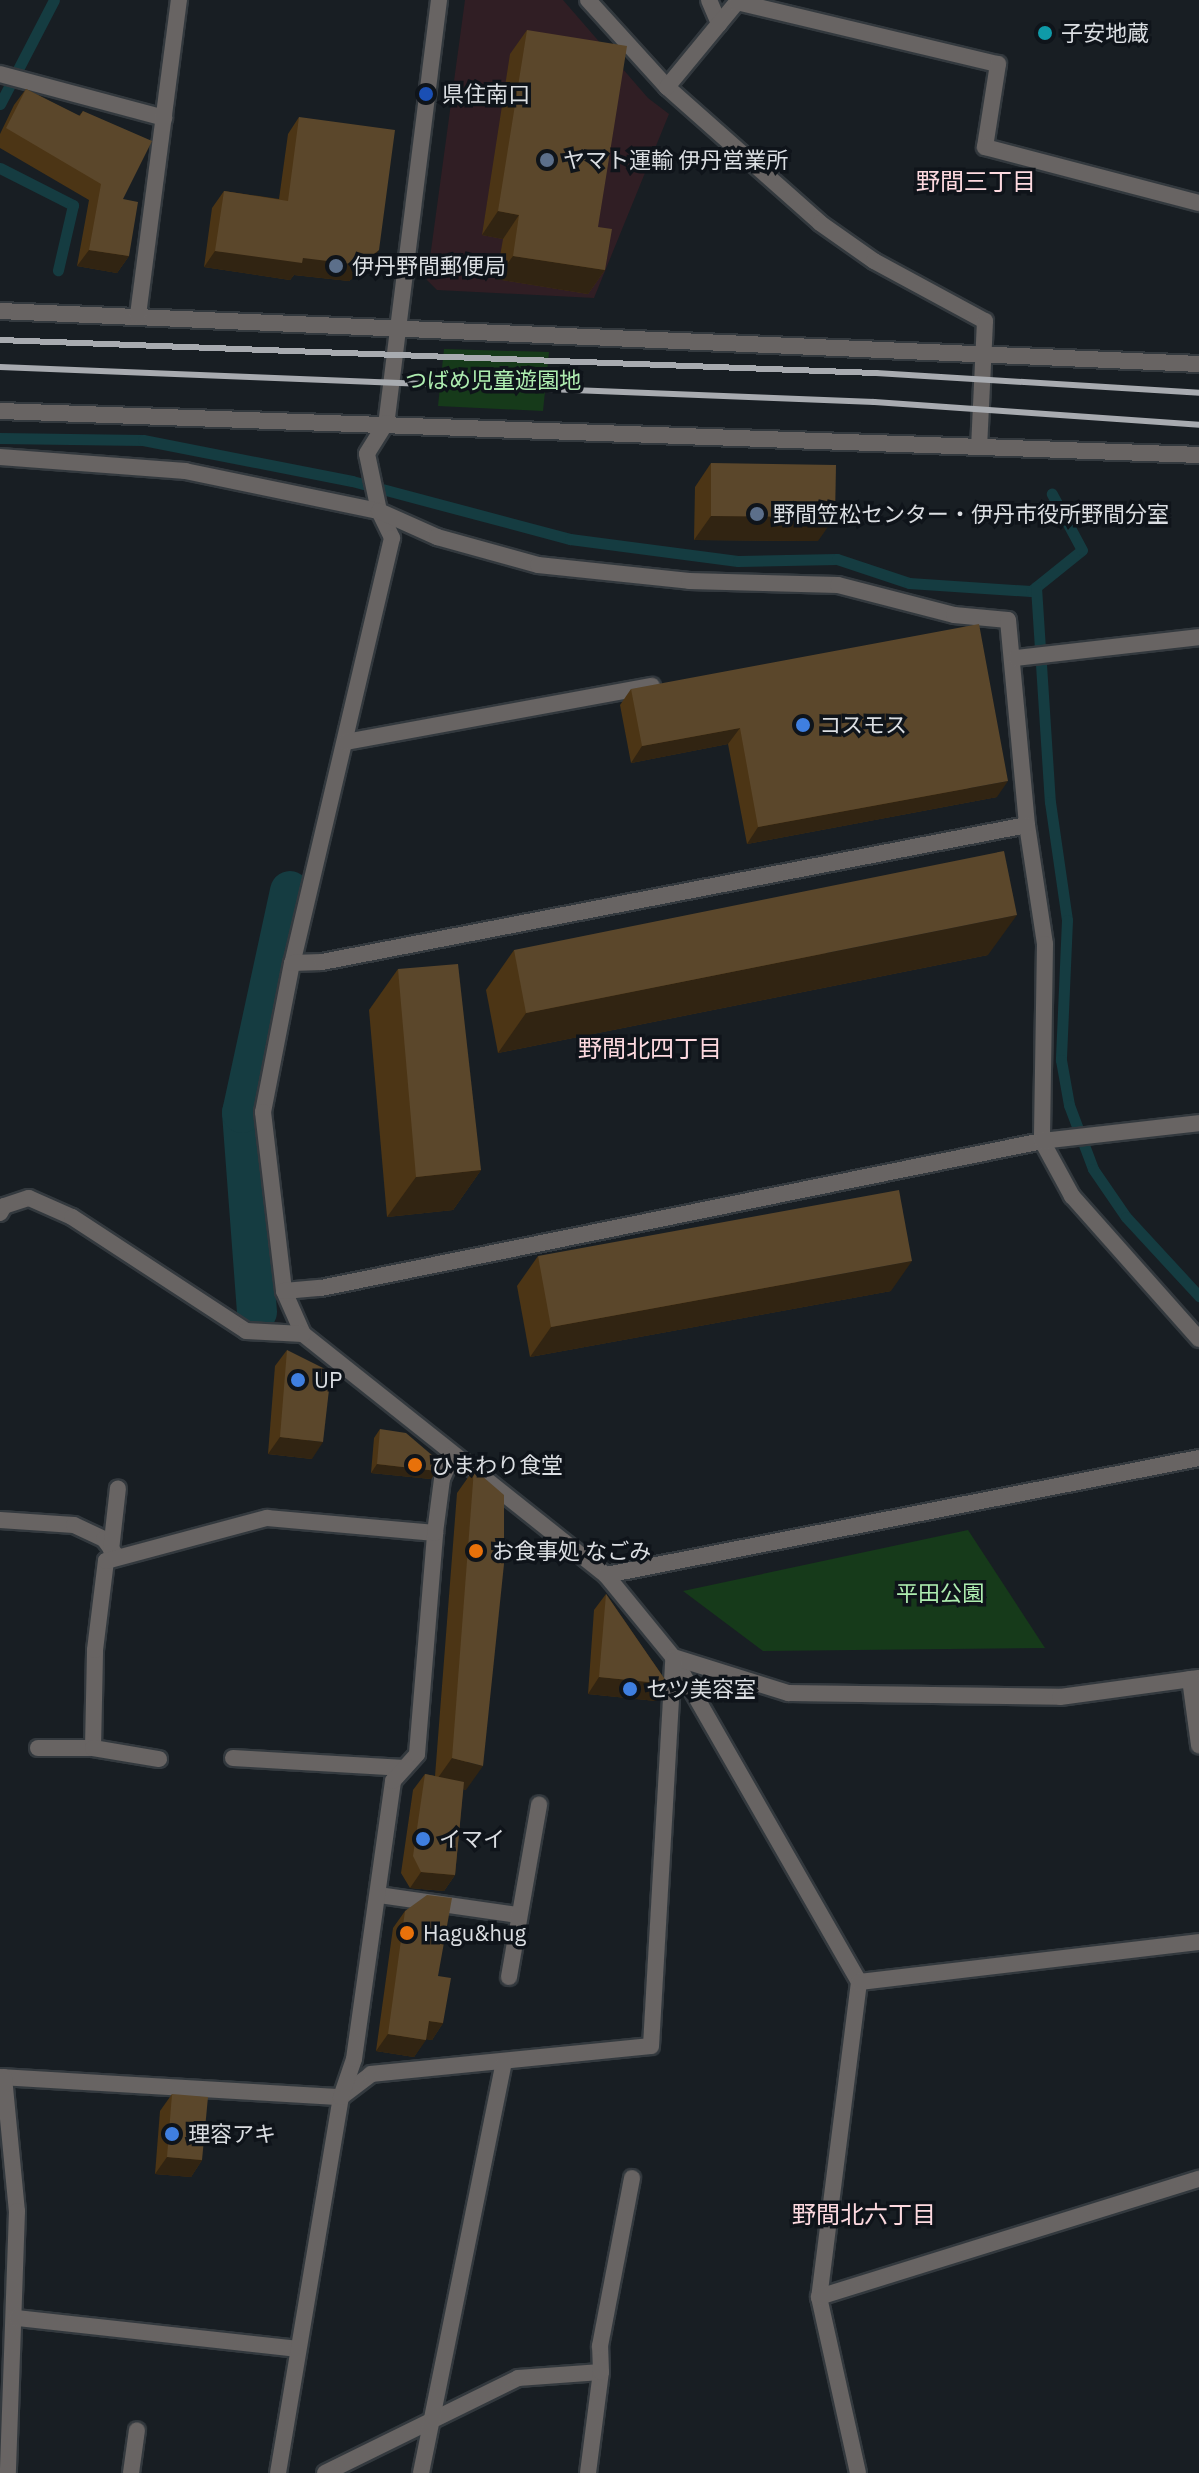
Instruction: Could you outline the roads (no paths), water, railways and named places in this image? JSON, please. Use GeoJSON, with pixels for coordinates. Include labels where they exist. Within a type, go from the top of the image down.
{"type":"FeatureCollection","features":[{"type":"Feature","properties":{"kind":"street"},"geometry":{"type":"LineString","coordinates":[[138,315],[179,0]]}},
{"type":"Feature","properties":{"kind":"street"},"geometry":{"type":"LineString","coordinates":[[439,0],[394,327],[386,423],[367,454],[377,503],[392,538],[292,963],[263,1112],[284,1291],[303,1334],[606,1575],[673,1657],[859,1982],[819,2297],[858,2473]]}},
{"type":"Feature","properties":{"kind":"street"},"geometry":{"type":"LineString","coordinates":[[588,0],[667,87],[820,223],[874,261],[985,321],[979,446]]}},
{"type":"Feature","properties":{"kind":"street"},"geometry":{"type":"LineString","coordinates":[[709,0],[719,24]]}},
{"type":"Feature","properties":{"kind":"street"},"geometry":{"type":"LineString","coordinates":[[667,87],[737,2],[998,64],[985,147],[1199,203]]}},
{"type":"Feature","properties":{"kind":"street"},"geometry":{"type":"LineString","coordinates":[[0,74],[164,118]]}},
{"type":"Feature","properties":{"kind":"street"},"geometry":{"type":"LineString","coordinates":[[0,311],[985,352],[1199,364]]}},
{"type":"Feature","properties":{"kind":"street"},"geometry":{"type":"LineString","coordinates":[[0,411],[1199,455]]}},
{"type":"Feature","properties":{"kind":"street"},"geometry":{"type":"LineString","coordinates":[[0,457],[185,471],[377,503],[437,537],[538,565],[689,581],[838,585],[954,615],[1008,620]]}},
{"type":"Feature","properties":{"kind":"street"},"geometry":{"type":"LineString","coordinates":[[947,631],[1008,620]]}},
{"type":"Feature","properties":{"kind":"street"},"geometry":{"type":"LineString","coordinates":[[1008,620],[1016,658],[1027,825],[1045,944],[1042,1141],[1072,1196],[1199,1339]]}},
{"type":"Feature","properties":{"kind":"street"},"geometry":{"type":"LineString","coordinates":[[1016,658],[1199,637]]}},
{"type":"Feature","properties":{"kind":"street"},"geometry":{"type":"LineString","coordinates":[[346,742],[670,682]]}},
{"type":"Feature","properties":{"kind":"street"},"geometry":{"type":"LineString","coordinates":[[292,963],[322,962],[1027,825]]}},
{"type":"Feature","properties":{"kind":"street"},"geometry":{"type":"LineString","coordinates":[[284,1291],[321,1288],[1042,1141],[1199,1123]]}},
{"type":"Feature","properties":{"kind":"street"},"geometry":{"type":"LineString","coordinates":[[1,1208],[29,1198],[72,1217],[246,1331],[303,1334]]}},
{"type":"Feature","properties":{"kind":"street"},"geometry":{"type":"LineString","coordinates":[[278,2473],[341,2097],[354,2059],[393,1781],[417,1754],[435,1533],[442,1479],[453,1454]]}},
{"type":"Feature","properties":{"kind":"street"},"geometry":{"type":"LineString","coordinates":[[606,1575],[1199,1458]]}},
{"type":"Feature","properties":{"kind":"street"},"geometry":{"type":"LineString","coordinates":[[114,1554],[118,1488]]}},
{"type":"Feature","properties":{"kind":"street"},"geometry":{"type":"LineString","coordinates":[[93,1748],[95,1650],[106,1561],[114,1554],[267,1518],[435,1533]]}},
{"type":"Feature","properties":{"kind":"street"},"geometry":{"type":"LineString","coordinates":[[0,1520],[74,1525],[104,1539],[114,1554]]}},
{"type":"Feature","properties":{"kind":"street"},"geometry":{"type":"LineString","coordinates":[[673,1657],[788,1693],[1060,1697],[1194,1678],[1199,1745]]}},
{"type":"Feature","properties":{"kind":"street"},"geometry":{"type":"LineString","coordinates":[[8,2473],[17,2318],[17,2211],[2,2077],[341,2097],[371,2074],[651,2046],[673,1657]]}},
{"type":"Feature","properties":{"kind":"street"},"geometry":{"type":"LineString","coordinates":[[38,1748],[93,1748],[159,1759]]}},
{"type":"Feature","properties":{"kind":"street"},"geometry":{"type":"LineString","coordinates":[[233,1758],[405,1768]]}},
{"type":"Feature","properties":{"kind":"street"},"geometry":{"type":"LineString","coordinates":[[509,1977],[539,1805]]}},
{"type":"Feature","properties":{"kind":"street"},"geometry":{"type":"LineString","coordinates":[[379,1895],[518,1915]]}},
{"type":"Feature","properties":{"kind":"street"},"geometry":{"type":"LineString","coordinates":[[859,1982],[1199,1942]]}},
{"type":"Feature","properties":{"kind":"street"},"geometry":{"type":"LineString","coordinates":[[421,2473],[504,2063]]}},
{"type":"Feature","properties":{"kind":"street"},"geometry":{"type":"LineString","coordinates":[[588,2473],[601,2372],[600,2346],[632,2178]]}},
{"type":"Feature","properties":{"kind":"street"},"geometry":{"type":"LineString","coordinates":[[819,2297],[1199,2179]]}},
{"type":"Feature","properties":{"kind":"street"},"geometry":{"type":"LineString","coordinates":[[17,2318],[297,2349]]}},
{"type":"Feature","properties":{"kind":"street"},"geometry":{"type":"LineString","coordinates":[[325,2473],[518,2378],[601,2372]]}},
{"type":"Feature","properties":{"kind":"street"},"geometry":{"type":"LineString","coordinates":[[131,2473],[137,2430]]}},
{"type":"Feature","properties":{"kind":"waterway"},"geometry":{"type":"LineString","coordinates":[[0,104],[54,0]]}},
{"type":"Feature","properties":{"kind":"waterway"},"geometry":{"type":"LineString","coordinates":[[0,168],[73,205],[58,270]]}},
{"type":"Feature","properties":{"kind":"waterway"},"geometry":{"type":"LineString","coordinates":[[0,438],[143,440],[352,481],[570,539],[738,561],[837,559],[909,583],[1031,591],[1082,550],[1052,494]]}},
{"type":"Feature","properties":{"kind":"waterway"},"geometry":{"type":"LineString","coordinates":[[1036,587],[1050,802],[1067,920],[1061,1060],[1069,1105],[1093,1169],[1126,1217],[1199,1296]]}},
{"type":"Feature","properties":{"kind":"waterway"},"geometry":{"type":"LineString","coordinates":[[257,1312],[242,1113],[290,891]]}},
{"type":"Feature","properties":{"kind":"railway"},"geometry":{"type":"LineString","coordinates":[[0,340],[876,373],[1199,393]]}},
{"type":"Feature","properties":{"kind":"railway"},"geometry":{"type":"LineString","coordinates":[[0,367],[874,402],[1199,425]]}},
{"type":"Feature","properties":{"kind":"place","name":"子安地蔵"},"geometry":{"type":"Point","coordinates":[1045,33]}},
{"type":"Feature","properties":{"kind":"place","name":"県住南口"},"geometry":{"type":"Point","coordinates":[426,94]}},
{"type":"Feature","properties":{"kind":"place","name":"ヤマト運輸 伊丹営業所"},"geometry":{"type":"Point","coordinates":[547,160]}},
{"type":"Feature","properties":{"kind":"place","name":"伊丹野間郵便局"},"geometry":{"type":"Point","coordinates":[336,266]}},
{"type":"Feature","properties":{"kind":"place","name":"野間笠松センター・伊丹市役所野間分室"},"geometry":{"type":"Point","coordinates":[757,514]}},
{"type":"Feature","properties":{"kind":"place","name":"コスモス"},"geometry":{"type":"Point","coordinates":[803,725]}},
{"type":"Feature","properties":{"kind":"place","name":"UP"},"geometry":{"type":"Point","coordinates":[298,1380]}},
{"type":"Feature","properties":{"kind":"place","name":"ひまわり食堂"},"geometry":{"type":"Point","coordinates":[415,1465]}},
{"type":"Feature","properties":{"kind":"place","name":"お食事処 なごみ"},"geometry":{"type":"Point","coordinates":[476,1551]}},
{"type":"Feature","properties":{"kind":"place","name":"セツ美容室"},"geometry":{"type":"Point","coordinates":[630,1689]}},
{"type":"Feature","properties":{"kind":"place","name":"イマイ"},"geometry":{"type":"Point","coordinates":[423,1839]}},
{"type":"Feature","properties":{"kind":"place","name":"Hagu&hug"},"geometry":{"type":"Point","coordinates":[407,1933]}},
{"type":"Feature","properties":{"kind":"place","name":"理容アキ"},"geometry":{"type":"Point","coordinates":[172,2134]}},
{"type":"Feature","properties":{"kind":"district","name":"野間三丁目"},"geometry":{"type":"Point","coordinates":[976,182]}},
{"type":"Feature","properties":{"kind":"district","name":"野間北四丁目"},"geometry":{"type":"Point","coordinates":[650,1049]}},
{"type":"Feature","properties":{"kind":"district","name":"野間北六丁目"},"geometry":{"type":"Point","coordinates":[864,2215]}},
{"type":"Feature","properties":{"kind":"park label","name":"つばめ児童遊園地"},"geometry":{"type":"Point","coordinates":[493,380]}},
{"type":"Feature","properties":{"kind":"park label","name":"平田公園"},"geometry":{"type":"Point","coordinates":[940,1593]}}]}
